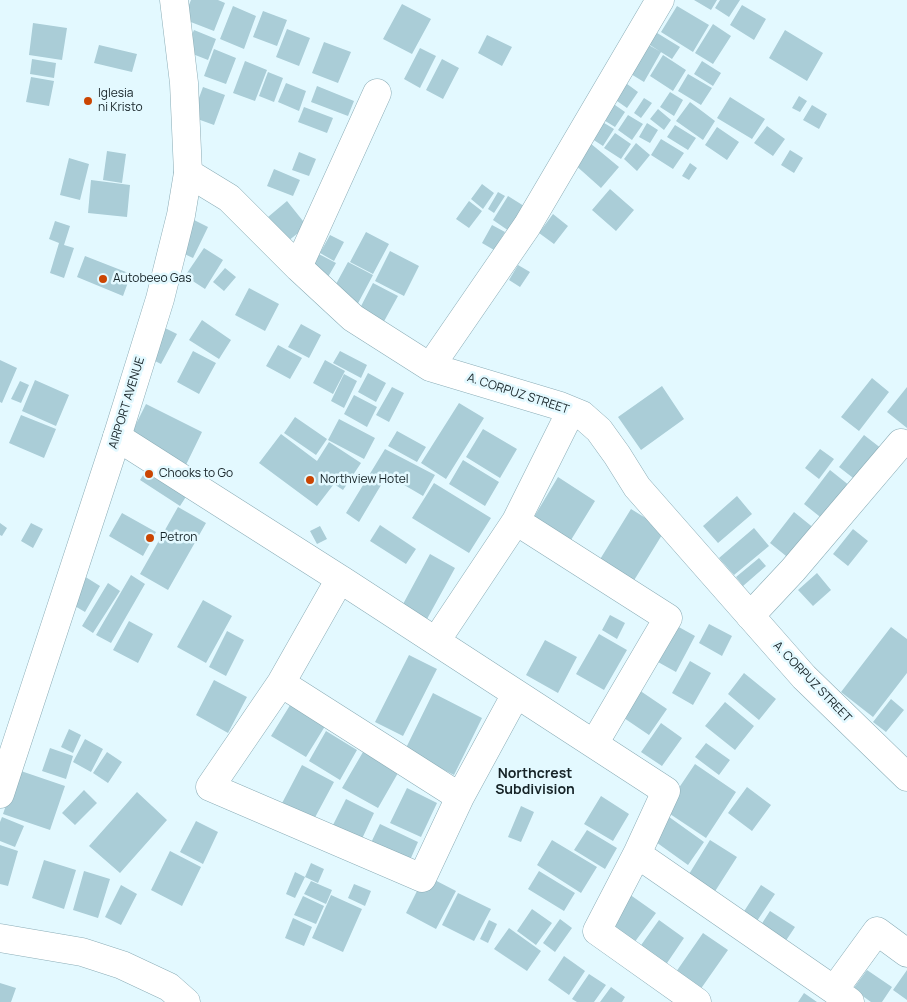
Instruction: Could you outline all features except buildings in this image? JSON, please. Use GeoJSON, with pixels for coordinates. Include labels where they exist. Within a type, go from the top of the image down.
{"type":"FeatureCollection","features":[{"type":"Feature","properties":{"kind":"street","name":"AIRPORT AVENUE"},"geometry":{"type":"LineString","coordinates":[[0,794],[117,437],[160,299],[181,215],[188,172],[184,83],[174,0]]}},
{"type":"Feature","properties":{"kind":"street"},"geometry":{"type":"LineString","coordinates":[[430,367],[527,226],[660,0]]}},
{"type":"Feature","properties":{"kind":"street"},"geometry":{"type":"LineString","coordinates":[[298,267],[377,93]]}},
{"type":"Feature","properties":{"kind":"street","name":"A. CORPUZ STREET"},"geometry":{"type":"LineString","coordinates":[[188,172],[228,198],[353,318],[430,367],[560,406],[582,415],[598,430],[617,455],[637,487],[804,677],[907,777]]}},
{"type":"Feature","properties":{"kind":"street"},"geometry":{"type":"LineString","coordinates":[[436,641],[516,521],[571,411]]}},
{"type":"Feature","properties":{"kind":"street"},"geometry":{"type":"LineString","coordinates":[[117,437],[340,578],[666,791],[637,854],[597,931],[697,1002]]}},
{"type":"Feature","properties":{"kind":"street"},"geometry":{"type":"LineString","coordinates":[[750,616],[793,570],[901,443]]}},
{"type":"Feature","properties":{"kind":"street"},"geometry":{"type":"LineString","coordinates":[[516,521],[668,618],[594,744]]}},
{"type":"Feature","properties":{"kind":"street"},"geometry":{"type":"LineString","coordinates":[[340,578],[281,683],[210,787],[422,878],[460,797],[516,694]]}},
{"type":"Feature","properties":{"kind":"street"},"geometry":{"type":"LineString","coordinates":[[281,683],[460,797]]}},
{"type":"Feature","properties":{"kind":"street"},"geometry":{"type":"LineString","coordinates":[[637,854],[842,996],[876,931],[907,953]]}},
{"type":"Feature","properties":{"kind":"street"},"geometry":{"type":"LineString","coordinates":[[0,938],[82,952],[122,965],[169,987],[186,1002]]}},
{"type":"Feature","properties":{"kind":"place","name":"Iglesia ni Kristo"},"geometry":{"type":"Point","coordinates":[88,101]}},
{"type":"Feature","properties":{"kind":"place","name":"Autobeeo Gas"},"geometry":{"type":"Point","coordinates":[103,279]}},
{"type":"Feature","properties":{"kind":"place","name":"Chooks to Go"},"geometry":{"type":"Point","coordinates":[149,474]}},
{"type":"Feature","properties":{"kind":"place","name":"Northview Hotel"},"geometry":{"type":"Point","coordinates":[310,480]}},
{"type":"Feature","properties":{"kind":"place","name":"Petron"},"geometry":{"type":"Point","coordinates":[150,538]}},
{"type":"Feature","properties":{"kind":"district","name":"Northcrest Subdivision"},"geometry":{"type":"Point","coordinates":[535,782]}}]}
